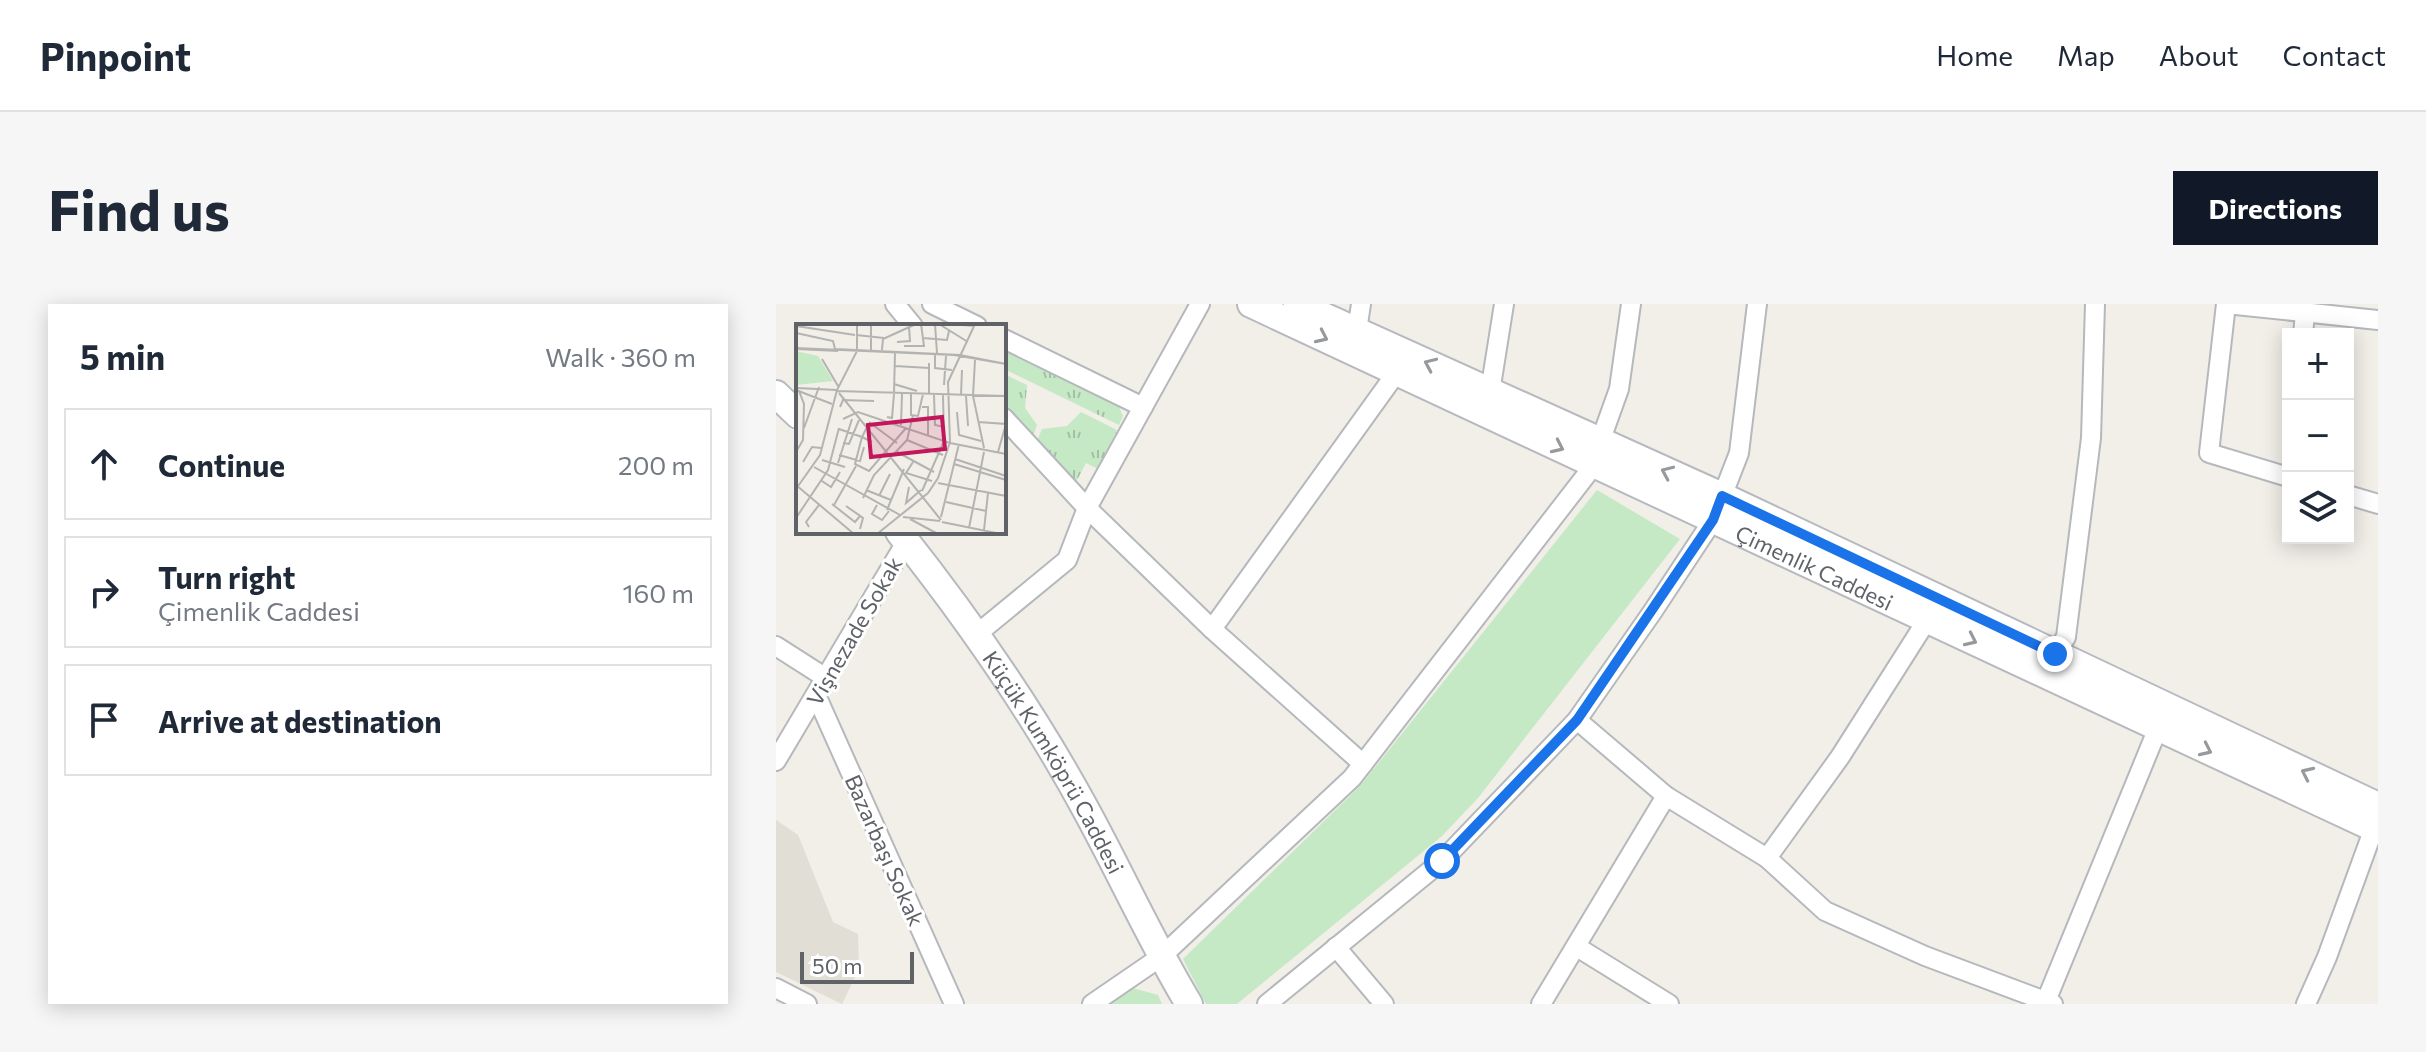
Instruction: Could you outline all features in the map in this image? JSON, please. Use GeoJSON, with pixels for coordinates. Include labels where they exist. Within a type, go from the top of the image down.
{"type":"FeatureCollection","features":[{"type":"Feature","properties":{"kind":"street"},"geometry":{"type":"LineString","coordinates":[[895,304],[911,324]]}},
{"type":"Feature","properties":{"kind":"street"},"geometry":{"type":"LineString","coordinates":[[932,304],[973,324]]}},
{"type":"Feature","properties":{"kind":"street"},"geometry":{"type":"LineString","coordinates":[[977,634],[1067,560],[1087,508],[1200,304]]}},
{"type":"Feature","properties":{"kind":"street","name":"Çimenlik Caddesi"},"geometry":{"type":"LineString","coordinates":[[1251,304],[1397,372],[1597,453],[2055,654],[2377,813]]}},
{"type":"Feature","properties":{"kind":"street","name":"Çimenlik Caddesi"},"geometry":{"type":"LineString","coordinates":[[1297,304],[1490,392],[1597,453]]}},
{"type":"Feature","properties":{"kind":"street"},"geometry":{"type":"LineString","coordinates":[[1357,331],[1361,304]]}},
{"type":"Feature","properties":{"kind":"street"},"geometry":{"type":"LineString","coordinates":[[1490,392],[1504,304]]}},
{"type":"Feature","properties":{"kind":"street"},"geometry":{"type":"LineString","coordinates":[[1092,1004],[1162,956],[1363,764],[1597,453],[1619,389],[1631,304]]}},
{"type":"Feature","properties":{"kind":"street"},"geometry":{"type":"LineString","coordinates":[[1267,1004],[1442,861],[1577,720],[1717,508],[1739,453],[1757,304]]}},
{"type":"Feature","properties":{"kind":"street"},"geometry":{"type":"LineString","coordinates":[[2055,654],[2066,637],[2091,438],[2095,304]]}},
{"type":"Feature","properties":{"kind":"street"},"geometry":{"type":"LineString","coordinates":[[2282,475],[2209,453],[2226,304],[2378,320]]}},
{"type":"Feature","properties":{"kind":"street"},"geometry":{"type":"LineString","coordinates":[[2304,328],[2305,314]]}},
{"type":"Feature","properties":{"kind":"street"},"geometry":{"type":"LineString","coordinates":[[1006,340],[1143,407]]}},
{"type":"Feature","properties":{"kind":"street"},"geometry":{"type":"LineString","coordinates":[[1212,629],[1397,372]]}},
{"type":"Feature","properties":{"kind":"street"},"geometry":{"type":"LineString","coordinates":[[776,394],[796,413]]}},
{"type":"Feature","properties":{"kind":"street"},"geometry":{"type":"LineString","coordinates":[[1006,420],[1087,508],[1212,629],[1363,764]]}},
{"type":"Feature","properties":{"kind":"street"},"geometry":{"type":"LineString","coordinates":[[2354,497],[2378,504]]}},
{"type":"Feature","properties":{"kind":"street","name":"Çimenlik Caddesi"},"geometry":{"type":"LineString","coordinates":[[1717,508],[1927,620],[2158,728],[2377,813]]}},
{"type":"Feature","properties":{"kind":"street","name":"Küçük Kumköprü Caddesi"},"geometry":{"type":"LineString","coordinates":[[903,537],[977,634],[1085,808],[1189,1004]]}},
{"type":"Feature","properties":{"kind":"street","name":"Vişnezade Sokak"},"geometry":{"type":"LineString","coordinates":[[776,761],[826,678],[903,537]]}},
{"type":"Feature","properties":{"kind":"street"},"geometry":{"type":"LineString","coordinates":[[1767,858],[1840,757],[1927,620]]}},
{"type":"Feature","properties":{"kind":"street"},"geometry":{"type":"LineString","coordinates":[[776,646],[826,678]]}},
{"type":"Feature","properties":{"kind":"street","name":"Bazarbaşı Sokak"},"geometry":{"type":"LineString","coordinates":[[816,695],[954,1004]]}},
{"type":"Feature","properties":{"kind":"street"},"geometry":{"type":"LineString","coordinates":[[1577,720],[1666,796],[1767,858],[1825,911],[1925,956],[2050,1003],[2158,728]]}},
{"type":"Feature","properties":{"kind":"street"},"geometry":{"type":"LineString","coordinates":[[1541,1004],[1666,796]]}},
{"type":"Feature","properties":{"kind":"street"},"geometry":{"type":"LineString","coordinates":[[2306,1004],[2327,957],[2377,813]]}},
{"type":"Feature","properties":{"kind":"street"},"geometry":{"type":"LineString","coordinates":[[1336,947],[1384,1004]]}},
{"type":"Feature","properties":{"kind":"street"},"geometry":{"type":"LineString","coordinates":[[1577,947],[1669,1004]]}},
{"type":"Feature","properties":{"kind":"street"},"geometry":{"type":"LineString","coordinates":[[776,988],[807,1004]]}},
{"type":"Feature","properties":{"kind":"shaded area"},"geometry":{"type":"Polygon","coordinates":[[[776,820],[798,835],[833,922],[858,934],[859,969],[842,1004],[776,972],[776,820]]]}},
{"type":"Feature","properties":{"kind":"green space"},"geometry":{"type":"Polygon","coordinates":[[[1006,350],[1118,405],[1123,416],[1119,425],[1006,370],[1006,350]]]}},
{"type":"Feature","properties":{"kind":"green space"},"geometry":{"type":"Polygon","coordinates":[[[1006,375],[1027,385],[1025,408],[1037,425],[1032,439],[1006,411],[1006,375]]]}},
{"type":"Feature","properties":{"kind":"green space"},"geometry":{"type":"Polygon","coordinates":[[[1081,412],[1117,430],[1098,469],[1086,463],[1075,484],[1036,443],[1042,429],[1067,426],[1081,412]]]}},
{"type":"Feature","properties":{"kind":"green space"},"geometry":{"type":"Polygon","coordinates":[[[1597,490],[1680,539],[1478,798],[1442,836],[1237,1004],[1206,1004],[1183,959],[1360,786],[1597,490]]]}},
{"type":"Feature","properties":{"kind":"green space"},"geometry":{"type":"Polygon","coordinates":[[[1129,987],[1158,995],[1162,1004],[1106,1004],[1129,987]]]}},
{"type":"Feature","properties":{"kind":"route"},"geometry":{"type":"LineString","coordinates":[[1442,861],[1577,720],[1713,520],[1722,496],[2055,654]]}}]}
